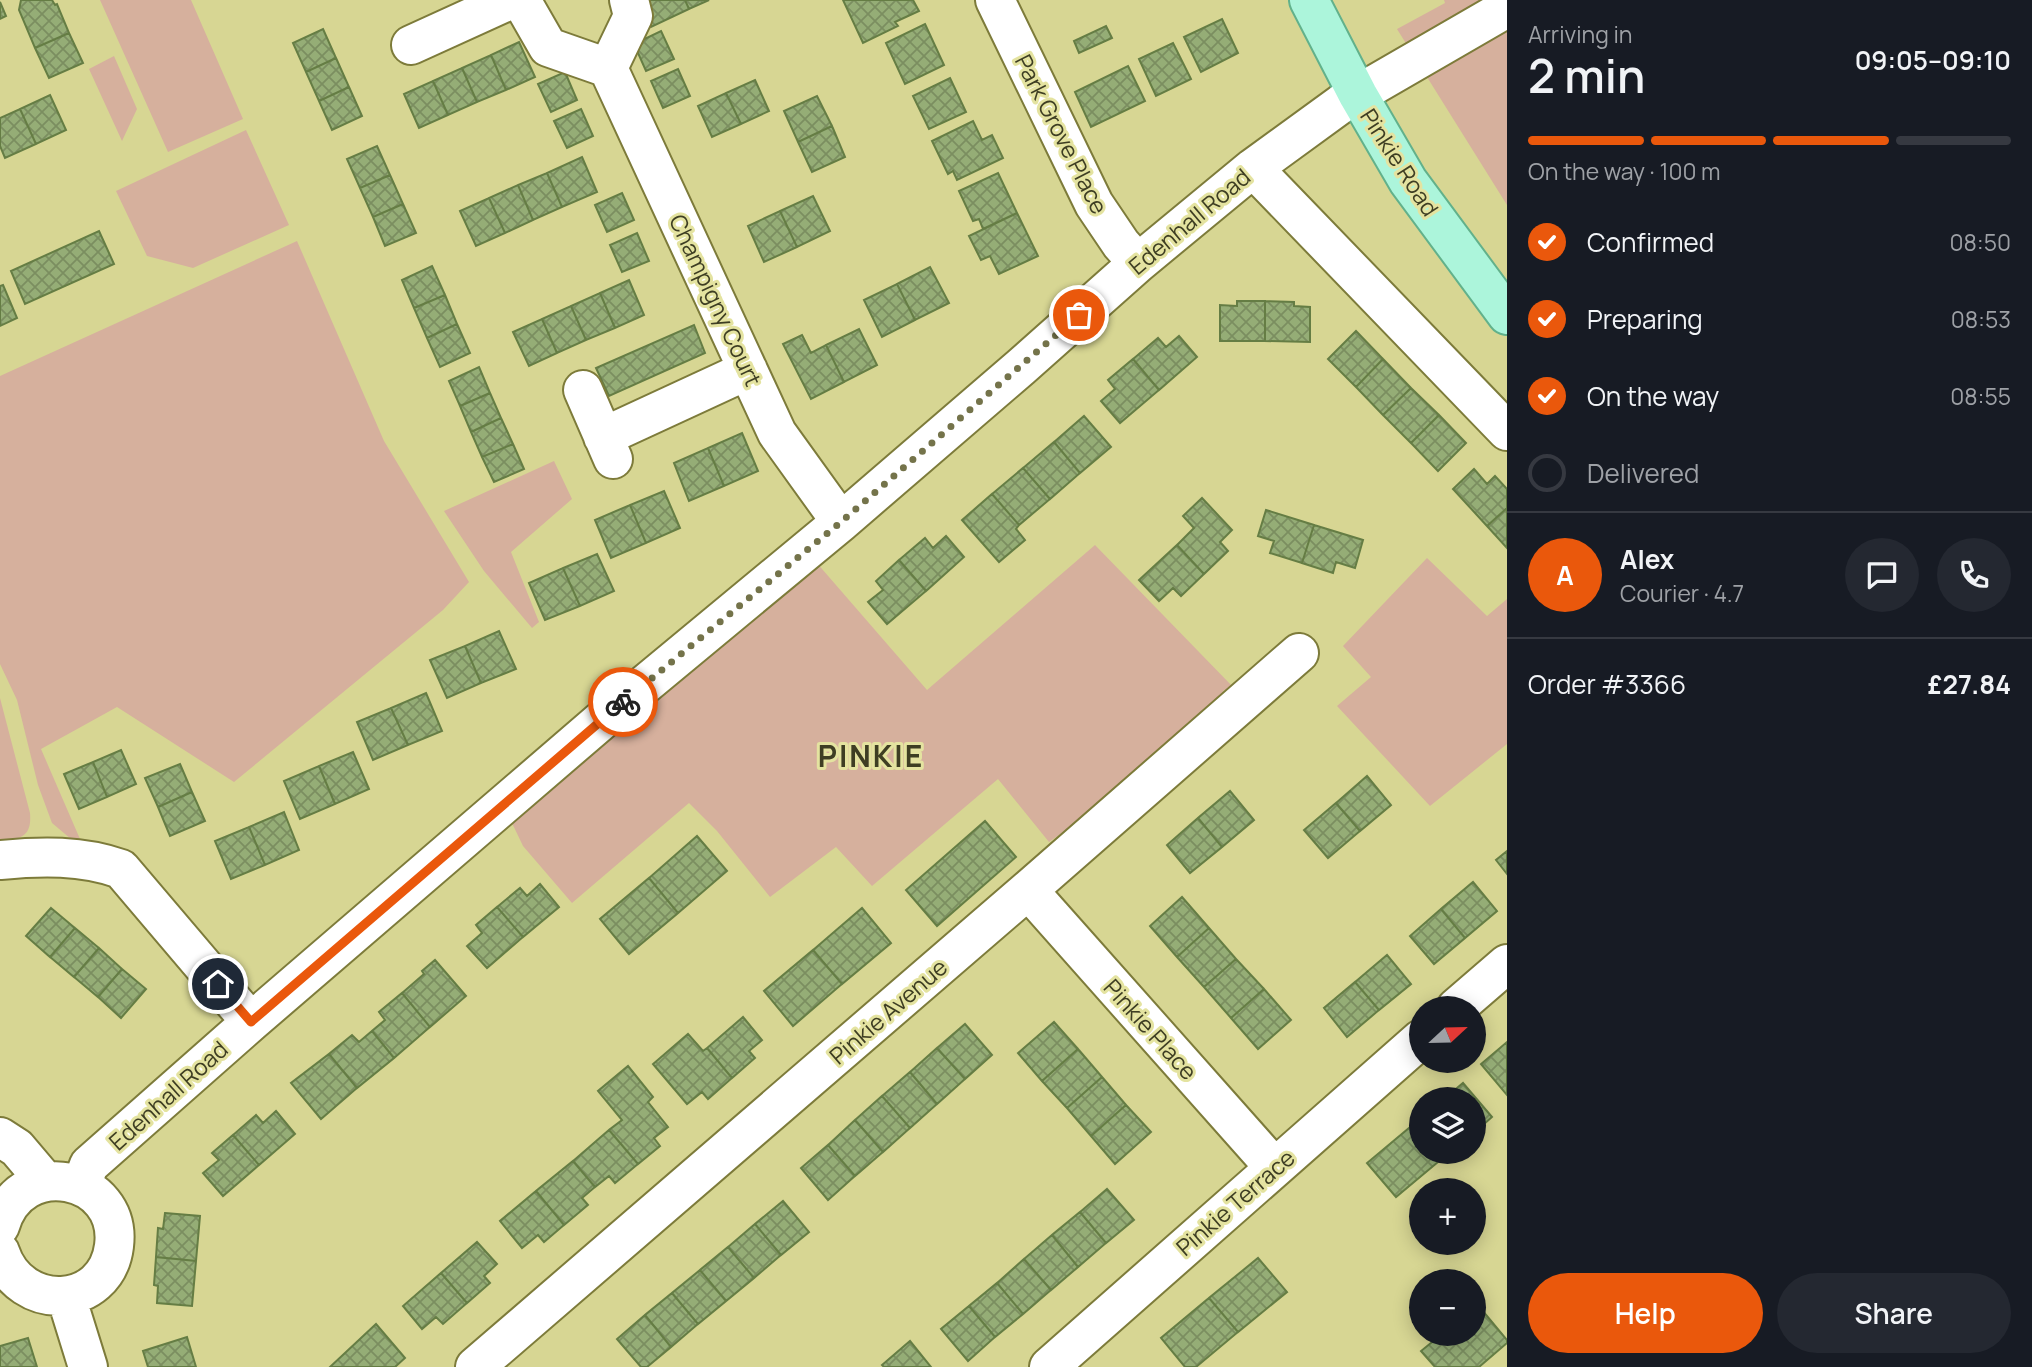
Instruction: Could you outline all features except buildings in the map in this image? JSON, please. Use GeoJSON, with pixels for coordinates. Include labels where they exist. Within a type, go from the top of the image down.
{"type":"FeatureCollection","features":[{"type":"Feature","properties":{"kind":"main road","name":"Pinkie Road"},"geometry":{"type":"LineString","coordinates":[[1309,0],[1357,94],[1408,181],[1507,315]]}},
{"type":"Feature","properties":{"kind":"street"},"geometry":{"type":"LineString","coordinates":[[411,45],[510,0]]}},
{"type":"Feature","properties":{"kind":"street"},"geometry":{"type":"LineString","coordinates":[[521,0],[548,47],[608,68],[633,16],[629,0]]}},
{"type":"Feature","properties":{"kind":"street","name":"Park Grove Place"},"geometry":{"type":"LineString","coordinates":[[995,0],[1094,204],[1121,244],[1138,262]]}},
{"type":"Feature","properties":{"kind":"street","name":"Edenhall Road"},"geometry":{"type":"LineString","coordinates":[[63,1183],[89,1165],[602,720],[841,522],[1138,262],[1253,167],[1322,115],[1507,8]]}},
{"type":"Feature","properties":{"kind":"street","name":"Champigny Court"},"geometry":{"type":"LineString","coordinates":[[608,68],[777,433],[841,522]]}},
{"type":"Feature","properties":{"kind":"street"},"geometry":{"type":"LineString","coordinates":[[1253,167],[1507,431]]}},
{"type":"Feature","properties":{"kind":"street"},"geometry":{"type":"LineString","coordinates":[[583,390],[608,448],[748,370]]}},
{"type":"Feature","properties":{"kind":"street","name":"Pinkie Avenue"},"geometry":{"type":"LineString","coordinates":[[475,1367],[1299,653]]}},
{"type":"Feature","properties":{"kind":"street"},"geometry":{"type":"LineString","coordinates":[[0,860],[39,856],[97,860],[121,869],[251,1022]]}},
{"type":"Feature","properties":{"kind":"street","name":"Pinkie Place"},"geometry":{"type":"LineString","coordinates":[[1028,890],[1274,1167]]}},
{"type":"Feature","properties":{"kind":"street"},"geometry":{"type":"LineString","coordinates":[[1470,996],[1507,964]]}},
{"type":"Feature","properties":{"kind":"street","name":"Pinkie Terrace"},"geometry":{"type":"LineString","coordinates":[[1049,1367],[1409,1049]]}},
{"type":"Feature","properties":{"kind":"street"},"geometry":{"type":"LineString","coordinates":[[0,1137],[18,1148],[36,1168],[63,1183],[96,1196],[107,1211],[114,1228],[114,1246],[108,1264],[98,1279],[83,1290],[66,1296],[48,1296],[31,1290],[16,1280],[5,1266],[0,1252]]}},
{"type":"Feature","properties":{"kind":"street"},"geometry":{"type":"LineString","coordinates":[[0,1226],[3,1214],[13,1199],[27,1188],[63,1183]]}},
{"type":"Feature","properties":{"kind":"street"},"geometry":{"type":"LineString","coordinates":[[66,1296],[88,1367]]}},
{"type":"Feature","properties":{"kind":"shaded area"},"geometry":{"type":"Polygon","coordinates":[[[100,0],[191,0],[243,119],[168,152],[100,0]]]}},
{"type":"Feature","properties":{"kind":"shaded area"},"geometry":{"type":"Polygon","coordinates":[[[1444,0],[1507,0],[1507,205],[1397,29],[1445,3],[1444,0]]]}},
{"type":"Feature","properties":{"kind":"shaded area"},"geometry":{"type":"Polygon","coordinates":[[[114,56],[137,109],[122,141],[89,69],[114,56]]]}},
{"type":"Feature","properties":{"kind":"shaded area"},"geometry":{"type":"Polygon","coordinates":[[[246,130],[289,225],[193,268],[147,256],[116,191],[246,130]]]}},
{"type":"Feature","properties":{"kind":"shaded area"},"geometry":{"type":"Polygon","coordinates":[[[297,241],[384,441],[469,582],[443,610],[234,782],[117,707],[41,749],[80,839],[71,839],[52,823],[38,785],[17,700],[0,664],[0,376],[297,241]]]}},
{"type":"Feature","properties":{"kind":"shaded area"},"geometry":{"type":"Polygon","coordinates":[[[554,461],[572,499],[511,552],[539,622],[532,628],[484,571],[444,511],[554,461]]]}},
{"type":"Feature","properties":{"kind":"shaded area"},"geometry":{"type":"Polygon","coordinates":[[[1095,545],[1234,688],[1224,690],[1210,711],[1080,820],[1049,842],[998,779],[872,886],[836,847],[770,897],[717,831],[689,803],[572,903],[523,846],[512,823],[816,562],[927,690],[1095,545]]]}},
{"type":"Feature","properties":{"kind":"shaded area"},"geometry":{"type":"Polygon","coordinates":[[[1427,558],[1487,616],[1507,599],[1507,744],[1430,806],[1337,706],[1371,677],[1343,646],[1427,558]]]}},
{"type":"Feature","properties":{"kind":"shaded area"},"geometry":{"type":"Polygon","coordinates":[[[0,698],[30,821],[24,835],[0,841],[0,698]]]}},
{"type":"Feature","properties":{"kind":"way so far"},"geometry":{"type":"LineString","coordinates":[[623,702],[841,522],[1079,315]]}},
{"type":"Feature","properties":{"kind":"district","name":"PINKIE"},"geometry":{"type":"Point","coordinates":[871,755]}},
{"type":"Feature","properties":{"kind":"route"},"geometry":{"type":"LineString","coordinates":[[218,984],[251,1022],[623,702]]}}]}
